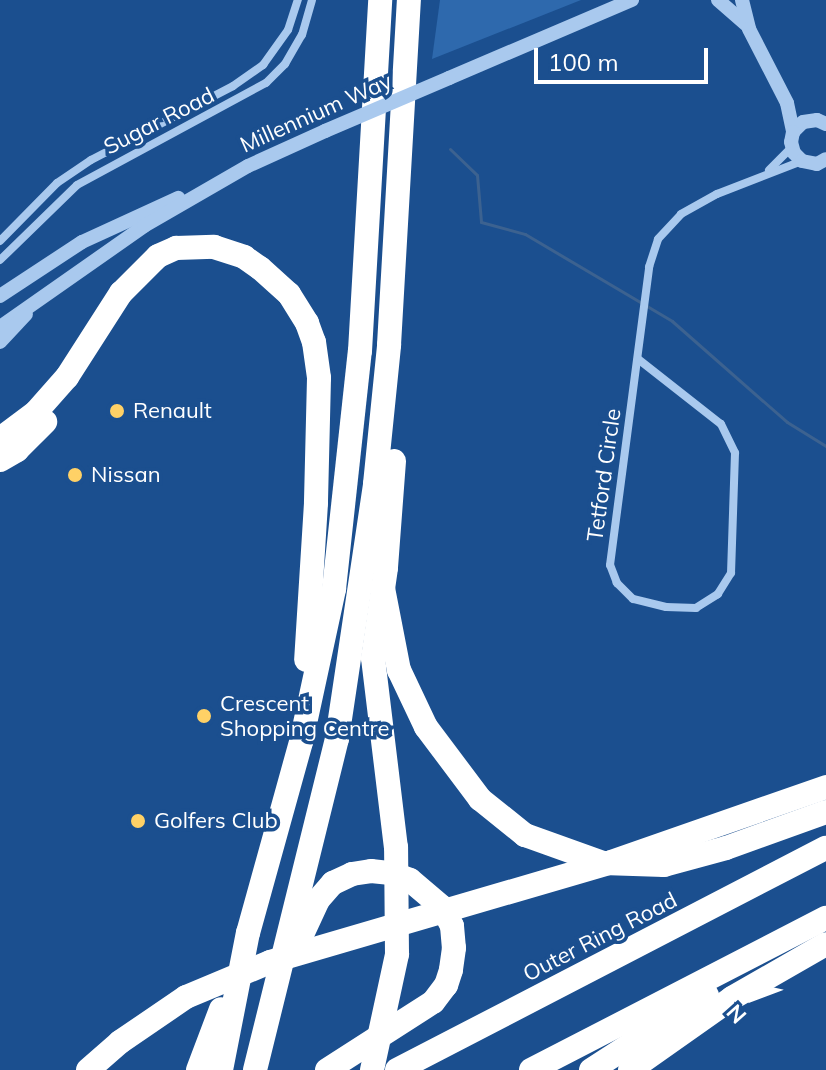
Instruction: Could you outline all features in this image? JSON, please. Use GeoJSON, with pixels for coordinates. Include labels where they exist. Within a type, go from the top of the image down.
{"type":"FeatureCollection","features":[{"type":"Feature","properties":{"kind":"highway"},"geometry":{"type":"LineString","coordinates":[[221,1070],[248,933],[301,742],[334,589],[349,474],[360,351],[380,0]]}},
{"type":"Feature","properties":{"kind":"highway"},"geometry":{"type":"LineString","coordinates":[[256,1070],[337,739],[375,484],[389,345],[409,0]]}},
{"type":"Feature","properties":{"kind":"highway"},"geometry":{"type":"LineString","coordinates":[[0,460],[41,429],[67,377],[132,279],[158,256],[176,248],[214,247],[244,257],[289,294],[307,323],[314,342],[319,378],[316,503],[301,742]]}},
{"type":"Feature","properties":{"kind":"highway"},"geometry":{"type":"LineString","coordinates":[[372,1070],[397,954],[396,847],[373,658],[383,588],[397,405],[389,345]]}},
{"type":"Feature","properties":{"kind":"highway"},"geometry":{"type":"LineString","coordinates":[[0,439],[36,412],[67,377]]}},
{"type":"Feature","properties":{"kind":"highway"},"geometry":{"type":"LineString","coordinates":[[383,588],[390,637],[408,693],[448,760],[480,799],[525,835],[603,863],[664,865],[726,848],[826,812]]}},
{"type":"Feature","properties":{"kind":"highway"},"geometry":{"type":"LineString","coordinates":[[88,1070],[120,1042],[186,997],[256,967],[611,862],[826,787]]}},
{"type":"Feature","properties":{"kind":"highway","name":"Outer Ring Road"},"geometry":{"type":"LineString","coordinates":[[397,1070],[826,848]]}},
{"type":"Feature","properties":{"kind":"highway"},"geometry":{"type":"LineString","coordinates":[[256,1070],[299,940],[318,900],[333,883],[352,874],[391,873],[428,893],[442,907],[452,926],[454,948],[446,985],[417,1015],[327,1070]]}},
{"type":"Feature","properties":{"kind":"highway"},"geometry":{"type":"LineString","coordinates":[[531,1070],[826,918]]}},
{"type":"Feature","properties":{"kind":"highway"},"geometry":{"type":"LineString","coordinates":[[591,1070],[691,1004],[826,929]]}},
{"type":"Feature","properties":{"kind":"highway"},"geometry":{"type":"LineString","coordinates":[[198,1070],[248,933]]}},
{"type":"Feature","properties":{"kind":"highway"},"geometry":{"type":"LineString","coordinates":[[630,1070],[732,998],[826,944]]}},
{"type":"Feature","properties":{"kind":"street","name":"Sugar Road"},"geometry":{"type":"LineString","coordinates":[[0,241],[57,183],[91,160],[233,86],[263,65],[288,30],[298,0]]}},
{"type":"Feature","properties":{"kind":"street","name":"Sugar Road"},"geometry":{"type":"LineString","coordinates":[[0,260],[77,185],[266,83],[285,64],[302,35],[312,0]]}},
{"type":"Feature","properties":{"kind":"street","name":"Millennium Way"},"geometry":{"type":"LineString","coordinates":[[0,327],[134,233],[217,183],[325,131],[632,0]]}},
{"type":"Feature","properties":{"kind":"street"},"geometry":{"type":"LineString","coordinates":[[718,0],[737,14],[749,29],[787,103],[792,140],[818,164]]}},
{"type":"Feature","properties":{"kind":"street"},"geometry":{"type":"LineString","coordinates":[[742,0],[749,29]]}},
{"type":"Feature","properties":{"kind":"street"},"geometry":{"type":"LineString","coordinates":[[787,103],[810,120],[826,124]]}},
{"type":"Feature","properties":{"kind":"street"},"geometry":{"type":"LineString","coordinates":[[792,140],[810,120]]}},
{"type":"Feature","properties":{"kind":"street","name":"Tetford Circle"},"geometry":{"type":"LineString","coordinates":[[765,174],[792,140]]}},
{"type":"Feature","properties":{"kind":"street","name":"Tetford Circle"},"geometry":{"type":"LineString","coordinates":[[638,359],[721,424],[735,453],[731,573],[712,600],[687,609],[633,599],[617,583],[610,565],[648,277],[658,239],[681,214],[765,174],[818,164]]}},
{"type":"Feature","properties":{"kind":"street"},"geometry":{"type":"LineString","coordinates":[[0,296],[82,242],[137,214],[217,183]]}},
{"type":"Feature","properties":{"kind":"street","name":"Millennium Way"},"geometry":{"type":"LineString","coordinates":[[0,342],[37,302]]}},
{"type":"Feature","properties":{"kind":"shaded area"},"geometry":{"type":"Polygon","coordinates":[[[440,0],[581,0],[432,59],[440,0]]]}},
{"type":"Feature","properties":{"kind":"waterway"},"geometry":{"type":"LineString","coordinates":[[450,149],[477,175],[481,222],[525,234],[672,321],[787,422],[826,446]]}},
{"type":"Feature","properties":{"kind":"place","name":"Renault"},"geometry":{"type":"Point","coordinates":[117,411]}},
{"type":"Feature","properties":{"kind":"place","name":"Nissan"},"geometry":{"type":"Point","coordinates":[75,475]}},
{"type":"Feature","properties":{"kind":"place","name":"Crescent Shopping Centre"},"geometry":{"type":"Point","coordinates":[204,716]}},
{"type":"Feature","properties":{"kind":"place","name":"Golfers Club"},"geometry":{"type":"Point","coordinates":[138,821]}}]}
